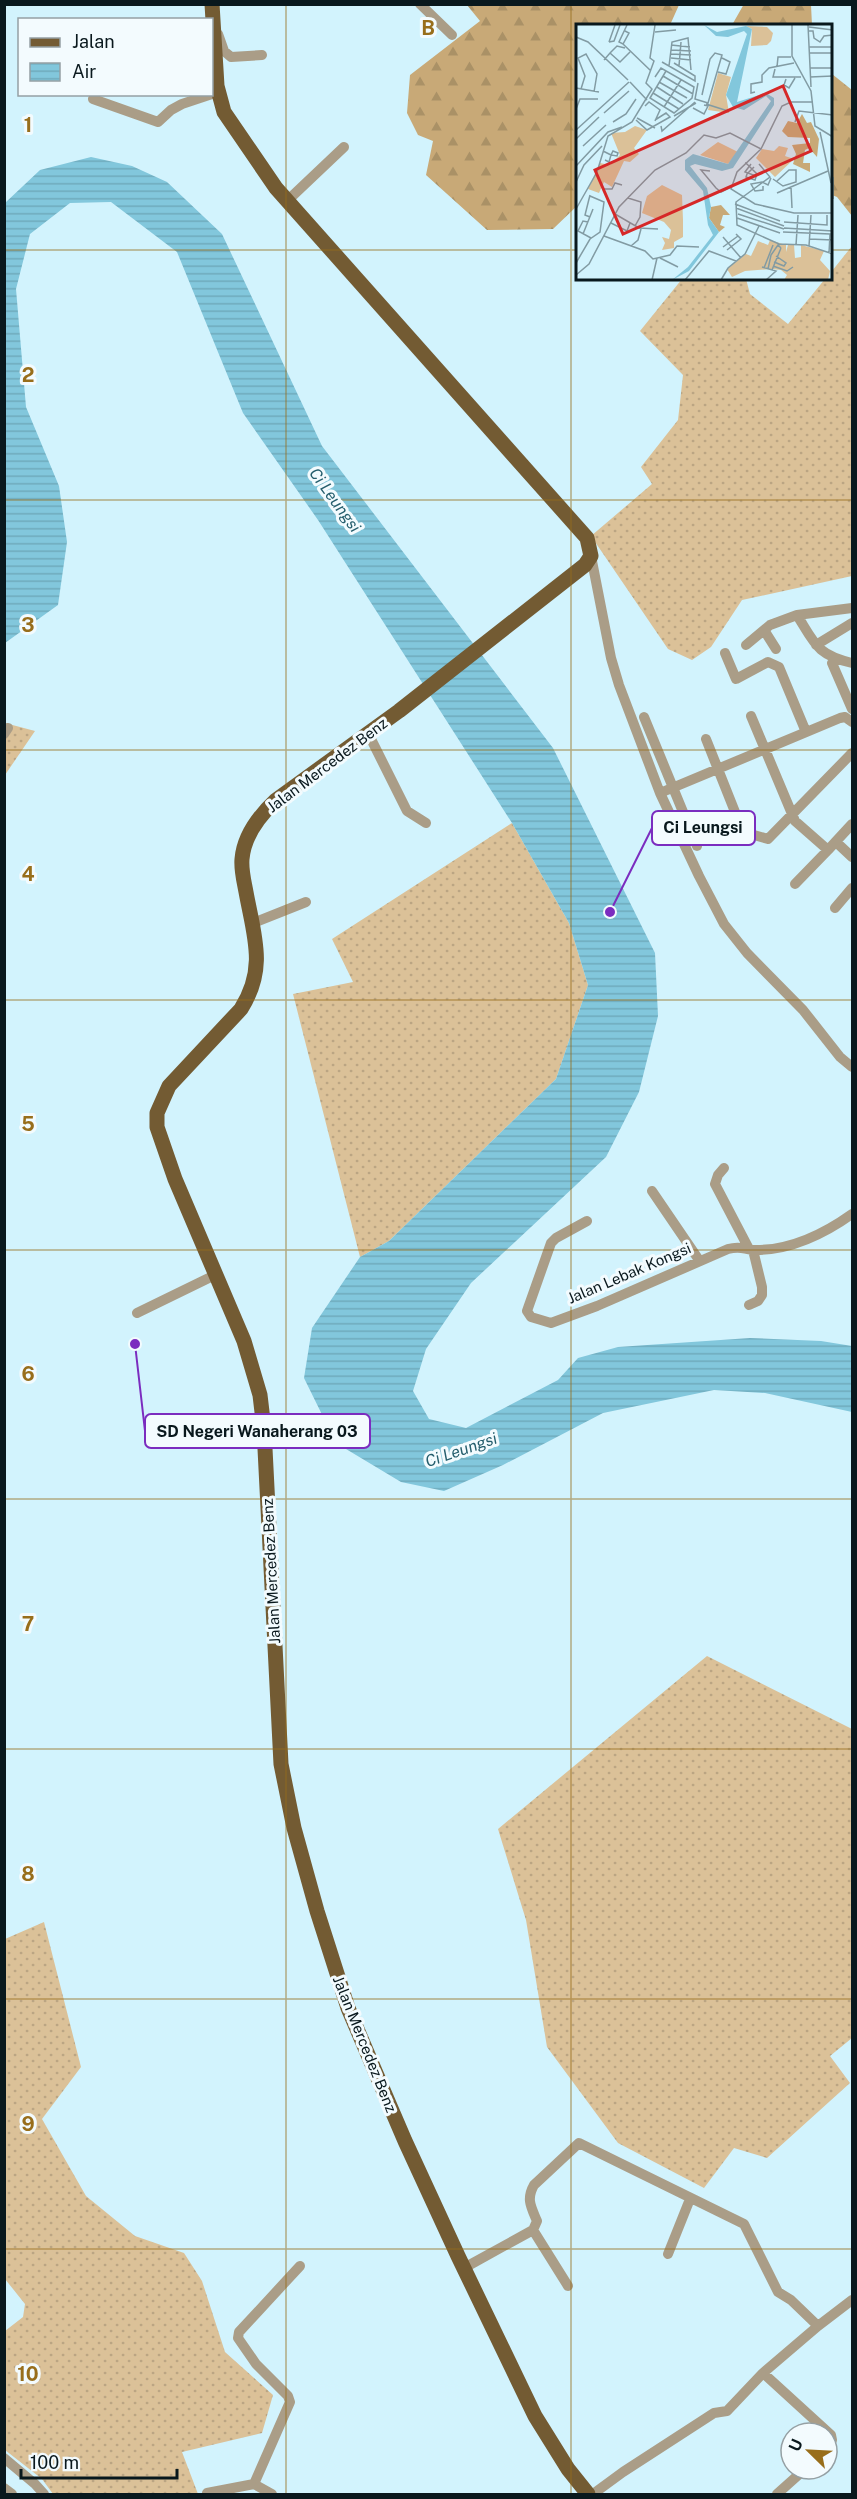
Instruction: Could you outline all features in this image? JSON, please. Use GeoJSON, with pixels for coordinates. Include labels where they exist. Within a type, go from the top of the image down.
{"type":"FeatureCollection","features":[{"type":"Feature","properties":{"kind":"main road"},"geometry":{"type":"LineString","coordinates":[[213,31],[218,93],[224,112],[286,202],[587,538],[591,556]]}},
{"type":"Feature","properties":{"kind":"main road","name":"Jalan Mercedez Benz"},"geometry":{"type":"LineString","coordinates":[[588,2494],[568,2469],[535,2416],[464,2268],[348,2008],[317,1911],[294,1828],[281,1764],[264,1429],[252,1365],[217,1274],[175,1179],[158,1127],[157,1113],[169,1086],[241,1009],[256,979],[257,959],[253,923],[242,859],[250,830],[261,814],[276,800],[399,711],[585,564],[591,556]]}},
{"type":"Feature","properties":{"kind":"street"},"geometry":{"type":"LineString","coordinates":[[420,4],[452,34]]}},
{"type":"Feature","properties":{"kind":"street"},"geometry":{"type":"LineString","coordinates":[[213,31],[219,36],[224,51],[231,57],[262,55]]}},
{"type":"Feature","properties":{"kind":"street"},"geometry":{"type":"LineString","coordinates":[[213,95],[218,93]]}},
{"type":"Feature","properties":{"kind":"street"},"geometry":{"type":"LineString","coordinates":[[93,99],[158,122],[182,104],[208,96]]}},
{"type":"Feature","properties":{"kind":"street"},"geometry":{"type":"LineString","coordinates":[[286,202],[344,147]]}},
{"type":"Feature","properties":{"kind":"street"},"geometry":{"type":"LineString","coordinates":[[591,556],[611,658],[660,793],[699,876],[724,924],[747,953],[782,992],[803,1010],[840,1057],[852,1067]]}},
{"type":"Feature","properties":{"kind":"street"},"geometry":{"type":"LineString","coordinates":[[746,645],[770,626],[797,615],[852,608]]}},
{"type":"Feature","properties":{"kind":"street"},"geometry":{"type":"LineString","coordinates":[[797,615],[816,645],[826,655],[852,663]]}},
{"type":"Feature","properties":{"kind":"street"},"geometry":{"type":"LineString","coordinates":[[816,645],[852,623]]}},
{"type":"Feature","properties":{"kind":"street"},"geometry":{"type":"LineString","coordinates":[[764,630],[777,649]]}},
{"type":"Feature","properties":{"kind":"street"},"geometry":{"type":"LineString","coordinates":[[725,653],[736,679],[768,662],[779,667],[806,732]]}},
{"type":"Feature","properties":{"kind":"street"},"geometry":{"type":"LineString","coordinates":[[660,793],[851,715],[832,663]]}},
{"type":"Feature","properties":{"kind":"street"},"geometry":{"type":"LineString","coordinates":[[751,716],[792,815],[802,828],[828,850]]}},
{"type":"Feature","properties":{"kind":"street"},"geometry":{"type":"LineString","coordinates":[[644,717],[697,846]]}},
{"type":"Feature","properties":{"kind":"street"},"geometry":{"type":"LineString","coordinates":[[368,733],[407,811],[426,823]]}},
{"type":"Feature","properties":{"kind":"street"},"geometry":{"type":"LineString","coordinates":[[706,740],[741,827],[747,833],[768,839],[852,753]]}},
{"type":"Feature","properties":{"kind":"street"},"geometry":{"type":"LineString","coordinates":[[795,884],[852,824]]}},
{"type":"Feature","properties":{"kind":"street"},"geometry":{"type":"LineString","coordinates":[[836,842],[852,856]]}},
{"type":"Feature","properties":{"kind":"street"},"geometry":{"type":"LineString","coordinates":[[835,908],[852,888]]}},
{"type":"Feature","properties":{"kind":"street"},"geometry":{"type":"LineString","coordinates":[[253,923],[306,902]]}},
{"type":"Feature","properties":{"kind":"street"},"geometry":{"type":"LineString","coordinates":[[724,1168],[715,1184],[751,1249],[763,1291],[758,1301],[749,1305]]}},
{"type":"Feature","properties":{"kind":"street"},"geometry":{"type":"LineString","coordinates":[[652,1191],[699,1260]]}},
{"type":"Feature","properties":{"kind":"street","name":"Jalan Lebak Kongsi"},"geometry":{"type":"LineString","coordinates":[[587,1221],[556,1238],[550,1244],[527,1311],[531,1317],[551,1323],[647,1285],[728,1249],[740,1246],[751,1249],[804,1242],[852,1214]]}},
{"type":"Feature","properties":{"kind":"street"},"geometry":{"type":"LineString","coordinates":[[137,1313],[217,1274]]}},
{"type":"Feature","properties":{"kind":"street"},"geometry":{"type":"LineString","coordinates":[[464,2268],[533,2230],[537,2221],[528,2202],[530,2192],[534,2185],[579,2143],[744,2224],[778,2292],[791,2300],[818,2326]]}},
{"type":"Feature","properties":{"kind":"street"},"geometry":{"type":"LineString","coordinates":[[668,2253],[690,2199]]}},
{"type":"Feature","properties":{"kind":"street"},"geometry":{"type":"LineString","coordinates":[[533,2230],[568,2286]]}},
{"type":"Feature","properties":{"kind":"street"},"geometry":{"type":"LineString","coordinates":[[254,2484],[290,2402],[288,2396],[256,2364],[238,2338],[239,2332],[300,2266]]}},
{"type":"Feature","properties":{"kind":"street"},"geometry":{"type":"LineString","coordinates":[[593,2494],[714,2413],[727,2411],[763,2373],[852,2300]]}},
{"type":"Feature","properties":{"kind":"street"},"geometry":{"type":"LineString","coordinates":[[763,2373],[816,2421]]}},
{"type":"Feature","properties":{"kind":"street"},"geometry":{"type":"LineString","coordinates":[[4,2458],[44,2494]]}},
{"type":"Feature","properties":{"kind":"street"},"geometry":{"type":"LineString","coordinates":[[777,2494],[792,2481]]}},
{"type":"Feature","properties":{"kind":"street"},"geometry":{"type":"LineString","coordinates":[[207,2493],[254,2484],[272,2494]]}},
{"type":"Feature","properties":{"kind":"street"},"geometry":{"type":"LineString","coordinates":[[4,2488],[12,2494]]}},
{"type":"Feature","properties":{"kind":"shaded area"},"geometry":{"type":"Polygon","coordinates":[[[852,246],[852,576],[742,600],[711,647],[692,660],[668,649],[591,536],[652,484],[641,467],[678,420],[683,375],[640,331],[681,280],[746,280],[750,294],[788,324],[824,280],[833,280],[833,270],[852,246]]]}},
{"type":"Feature","properties":{"kind":"shaded area"},"geometry":{"type":"Polygon","coordinates":[[[5,723],[35,731],[5,775],[5,723]]]}},
{"type":"Feature","properties":{"kind":"shaded area"},"geometry":{"type":"Polygon","coordinates":[[[512,823],[569,923],[588,985],[556,1079],[389,1241],[360,1257],[293,994],[353,982],[332,939],[512,823]]]}},
{"type":"Feature","properties":{"kind":"shaded area"},"geometry":{"type":"Polygon","coordinates":[[[707,1656],[852,1729],[852,2038],[830,2056],[850,2083],[767,2158],[734,2148],[704,2188],[618,2143],[547,2047],[526,1920],[498,1829],[707,1656]]]}},
{"type":"Feature","properties":{"kind":"shaded area"},"geometry":{"type":"Polygon","coordinates":[[[44,1922],[81,2067],[42,2119],[86,2196],[135,2236],[184,2253],[202,2281],[225,2352],[273,2395],[262,2433],[182,2452],[198,2494],[53,2494],[42,2479],[5,2450],[5,2331],[23,2317],[25,2304],[5,2279],[5,1939],[44,1922]]]}},
{"type":"Feature","properties":{"kind":"green space"},"geometry":{"type":"Polygon","coordinates":[[[744,4],[811,5],[812,24],[733,24],[744,4]]]}},
{"type":"Feature","properties":{"kind":"green space"},"geometry":{"type":"Polygon","coordinates":[[[467,5],[679,5],[670,24],[576,24],[576,207],[553,229],[487,230],[426,175],[433,141],[418,135],[407,113],[410,75],[480,21],[467,5]]]}},
{"type":"Feature","properties":{"kind":"green space"},"geometry":{"type":"Polygon","coordinates":[[[833,75],[852,90],[852,216],[837,197],[833,195],[833,75]]]}},
{"type":"Feature","properties":{"kind":"water"},"geometry":{"type":"Polygon","coordinates":[[[91,157],[132,166],[167,182],[222,234],[322,446],[553,748],[655,953],[658,1016],[639,1092],[606,1157],[471,1283],[426,1349],[413,1391],[429,1419],[466,1428],[558,1380],[578,1358],[618,1347],[750,1338],[821,1341],[852,1346],[852,1412],[765,1393],[714,1390],[603,1413],[503,1465],[444,1491],[401,1482],[336,1443],[304,1378],[312,1328],[360,1257],[389,1241],[556,1079],[588,985],[569,923],[512,823],[318,520],[243,413],[177,252],[111,202],[70,203],[30,234],[16,289],[26,407],[59,486],[67,542],[58,605],[5,643],[5,203],[40,170],[91,157]]]}},
{"type":"Feature","properties":{"kind":"place","name":"Ci Leungsi"},"geometry":{"type":"Point","coordinates":[610,912]}},
{"type":"Feature","properties":{"kind":"place","name":"SD Negeri Wanaherang 03"},"geometry":{"type":"Point","coordinates":[135,1344]}}]}
